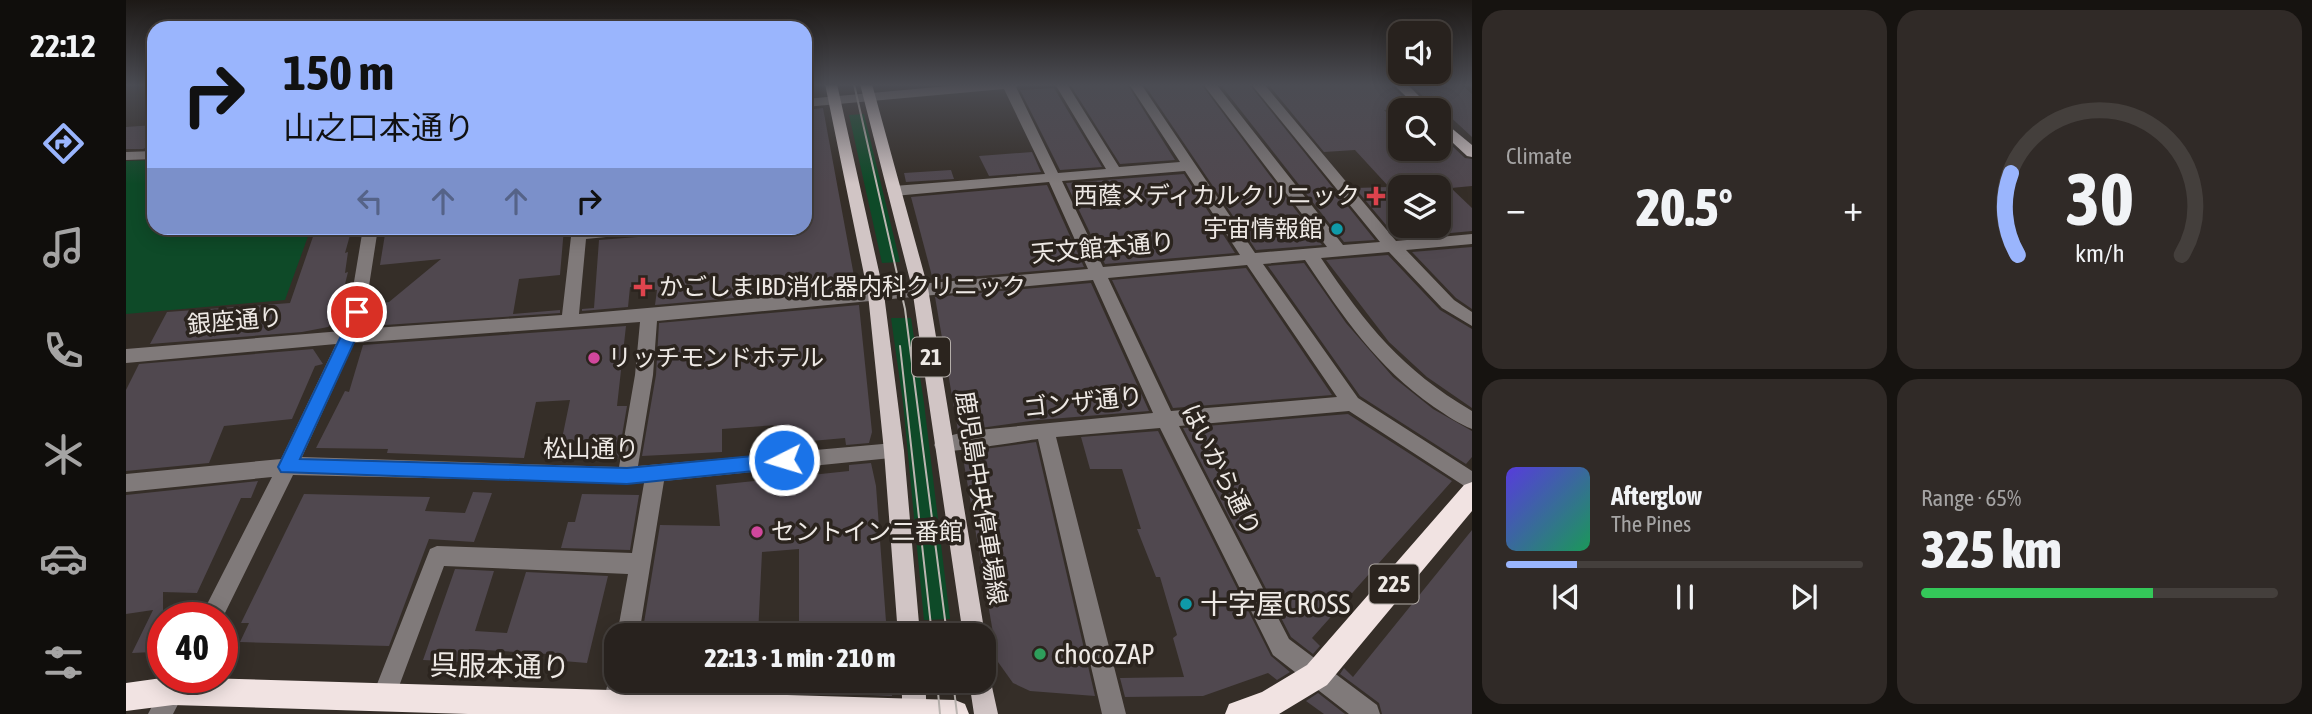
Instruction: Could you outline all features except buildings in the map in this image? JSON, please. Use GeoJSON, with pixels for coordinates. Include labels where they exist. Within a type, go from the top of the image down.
{"type":"FeatureCollection","features":[{"type":"Feature","properties":{"kind":"highway","name":"225"},"geometry":{"type":"LineString","coordinates":[[1239,714],[1269,704],[1317,675],[1472,494]]}},
{"type":"Feature","properties":{"kind":"highway","name":"呉服本通り"},"geometry":{"type":"LineString","coordinates":[[126,697],[171,694],[304,704],[384,697],[628,700],[955,714]]}},
{"type":"Feature","properties":{"kind":"main road","name":"21"},"geometry":{"type":"LineString","coordinates":[[838,117],[876,294],[894,452],[908,623]]}},
{"type":"Feature","properties":{"kind":"main road","name":"鹿児島中央停車場線"},"geometry":{"type":"LineString","coordinates":[[874,117],[920,288],[972,623]]}},
{"type":"Feature","properties":{"kind":"main road"},"geometry":{"type":"LineString","coordinates":[[1451,133],[1472,153]]}},
{"type":"Feature","properties":{"kind":"main road"},"geometry":{"type":"LineString","coordinates":[[914,693],[915,713]]}},
{"type":"Feature","properties":{"kind":"main road"},"geometry":{"type":"LineString","coordinates":[[983,693],[986,714]]}},
{"type":"Feature","properties":{"kind":"street","name":"はいから通り"},"geometry":{"type":"LineString","coordinates":[[1024,117],[1165,418],[1281,647],[1368,714]]}},
{"type":"Feature","properties":{"kind":"street"},"geometry":{"type":"LineString","coordinates":[[1081,117],[1115,172]]}},
{"type":"Feature","properties":{"kind":"street"},"geometry":{"type":"LineString","coordinates":[[1157,117],[1251,259],[1352,403],[1472,482]]}},
{"type":"Feature","properties":{"kind":"street"},"geometry":{"type":"LineString","coordinates":[[1235,117],[1338,250]]}},
{"type":"Feature","properties":{"kind":"street"},"geometry":{"type":"LineString","coordinates":[[1285,117],[1392,246],[1448,304],[1472,320]]}},
{"type":"Feature","properties":{"kind":"street"},"geometry":{"type":"LineString","coordinates":[[126,156],[147,155]]}},
{"type":"Feature","properties":{"kind":"street"},"geometry":{"type":"LineString","coordinates":[[894,191],[1189,166]]}},
{"type":"Feature","properties":{"kind":"street"},"geometry":{"type":"LineString","coordinates":[[219,602],[349,336],[357,312],[369,235]]}},
{"type":"Feature","properties":{"kind":"street"},"geometry":{"type":"LineString","coordinates":[[570,321],[579,235]]}},
{"type":"Feature","properties":{"kind":"street","name":"天文館本通り"},"geometry":{"type":"LineString","coordinates":[[649,315],[1472,239]]}},
{"type":"Feature","properties":{"kind":"street"},"geometry":{"type":"LineString","coordinates":[[1309,253],[1371,341],[1395,366],[1435,399],[1472,421]]}},
{"type":"Feature","properties":{"kind":"street"},"geometry":{"type":"LineString","coordinates":[[627,476],[644,374],[649,315]]}},
{"type":"Feature","properties":{"kind":"street","name":"銀座通り"},"geometry":{"type":"LineString","coordinates":[[126,356],[349,336],[649,315]]}},
{"type":"Feature","properties":{"kind":"street","name":"ゴンザ通り"},"geometry":{"type":"LineString","coordinates":[[944,445],[968,439],[1045,430],[1352,403]]}},
{"type":"Feature","properties":{"kind":"street"},"geometry":{"type":"LineString","coordinates":[[1045,430],[1114,714]]}},
{"type":"Feature","properties":{"kind":"street","name":"松山通り"},"geometry":{"type":"LineString","coordinates":[[126,483],[287,467],[627,476],[894,452]]}},
{"type":"Feature","properties":{"kind":"street"},"geometry":{"type":"LineString","coordinates":[[630,623],[656,472]]}},
{"type":"Feature","properties":{"kind":"street"},"geometry":{"type":"LineString","coordinates":[[384,697],[437,556],[639,564]]}},
{"type":"Feature","properties":{"kind":"green space"},"geometry":{"type":"Polygon","coordinates":[[[850,117],[865,117],[900,262],[882,263],[850,117]]]}},
{"type":"Feature","properties":{"kind":"green space"},"geometry":{"type":"Polygon","coordinates":[[[147,160],[147,235],[308,235],[285,300],[126,314],[126,161],[147,160]]]}},
{"type":"Feature","properties":{"kind":"green space"},"geometry":{"type":"Polygon","coordinates":[[[891,318],[911,318],[950,619],[924,620],[903,403],[891,318]]]}},
{"type":"Feature","properties":{"kind":"tram line"},"geometry":{"type":"LineString","coordinates":[[862,117],[905,309],[945,623]]}},
{"type":"Feature","properties":{"kind":"tram line"},"geometry":{"type":"LineString","coordinates":[[900,346],[931,623]]}},
{"type":"Feature","properties":{"kind":"tram line"},"geometry":{"type":"LineString","coordinates":[[938,693],[940,714]]}},
{"type":"Feature","properties":{"kind":"tram line"},"geometry":{"type":"LineString","coordinates":[[954,693],[957,714]]}},
{"type":"Feature","properties":{"kind":"place","name":"西蔭メディカルクリニック"},"geometry":{"type":"Point","coordinates":[1376,196]}},
{"type":"Feature","properties":{"kind":"place","name":"宇宙情報館"},"geometry":{"type":"Point","coordinates":[1337,229]}},
{"type":"Feature","properties":{"kind":"place","name":"かごしまIBD消化器内科クリニック"},"geometry":{"type":"Point","coordinates":[643,287]}},
{"type":"Feature","properties":{"kind":"place","name":"リッチモンドホテル"},"geometry":{"type":"Point","coordinates":[594,358]}},
{"type":"Feature","properties":{"kind":"place","name":"セントイン二番館"},"geometry":{"type":"Point","coordinates":[757,532]}},
{"type":"Feature","properties":{"kind":"place","name":"十字屋CROSS"},"geometry":{"type":"Point","coordinates":[1186,604]}},
{"type":"Feature","properties":{"kind":"place","name":"chocoZAP"},"geometry":{"type":"Point","coordinates":[1040,654]}},
{"type":"Feature","properties":{"kind":"route"},"geometry":{"type":"LineString","coordinates":[[357,312],[349,336],[287,467],[304,465],[627,476],[784,460]]}}]}
